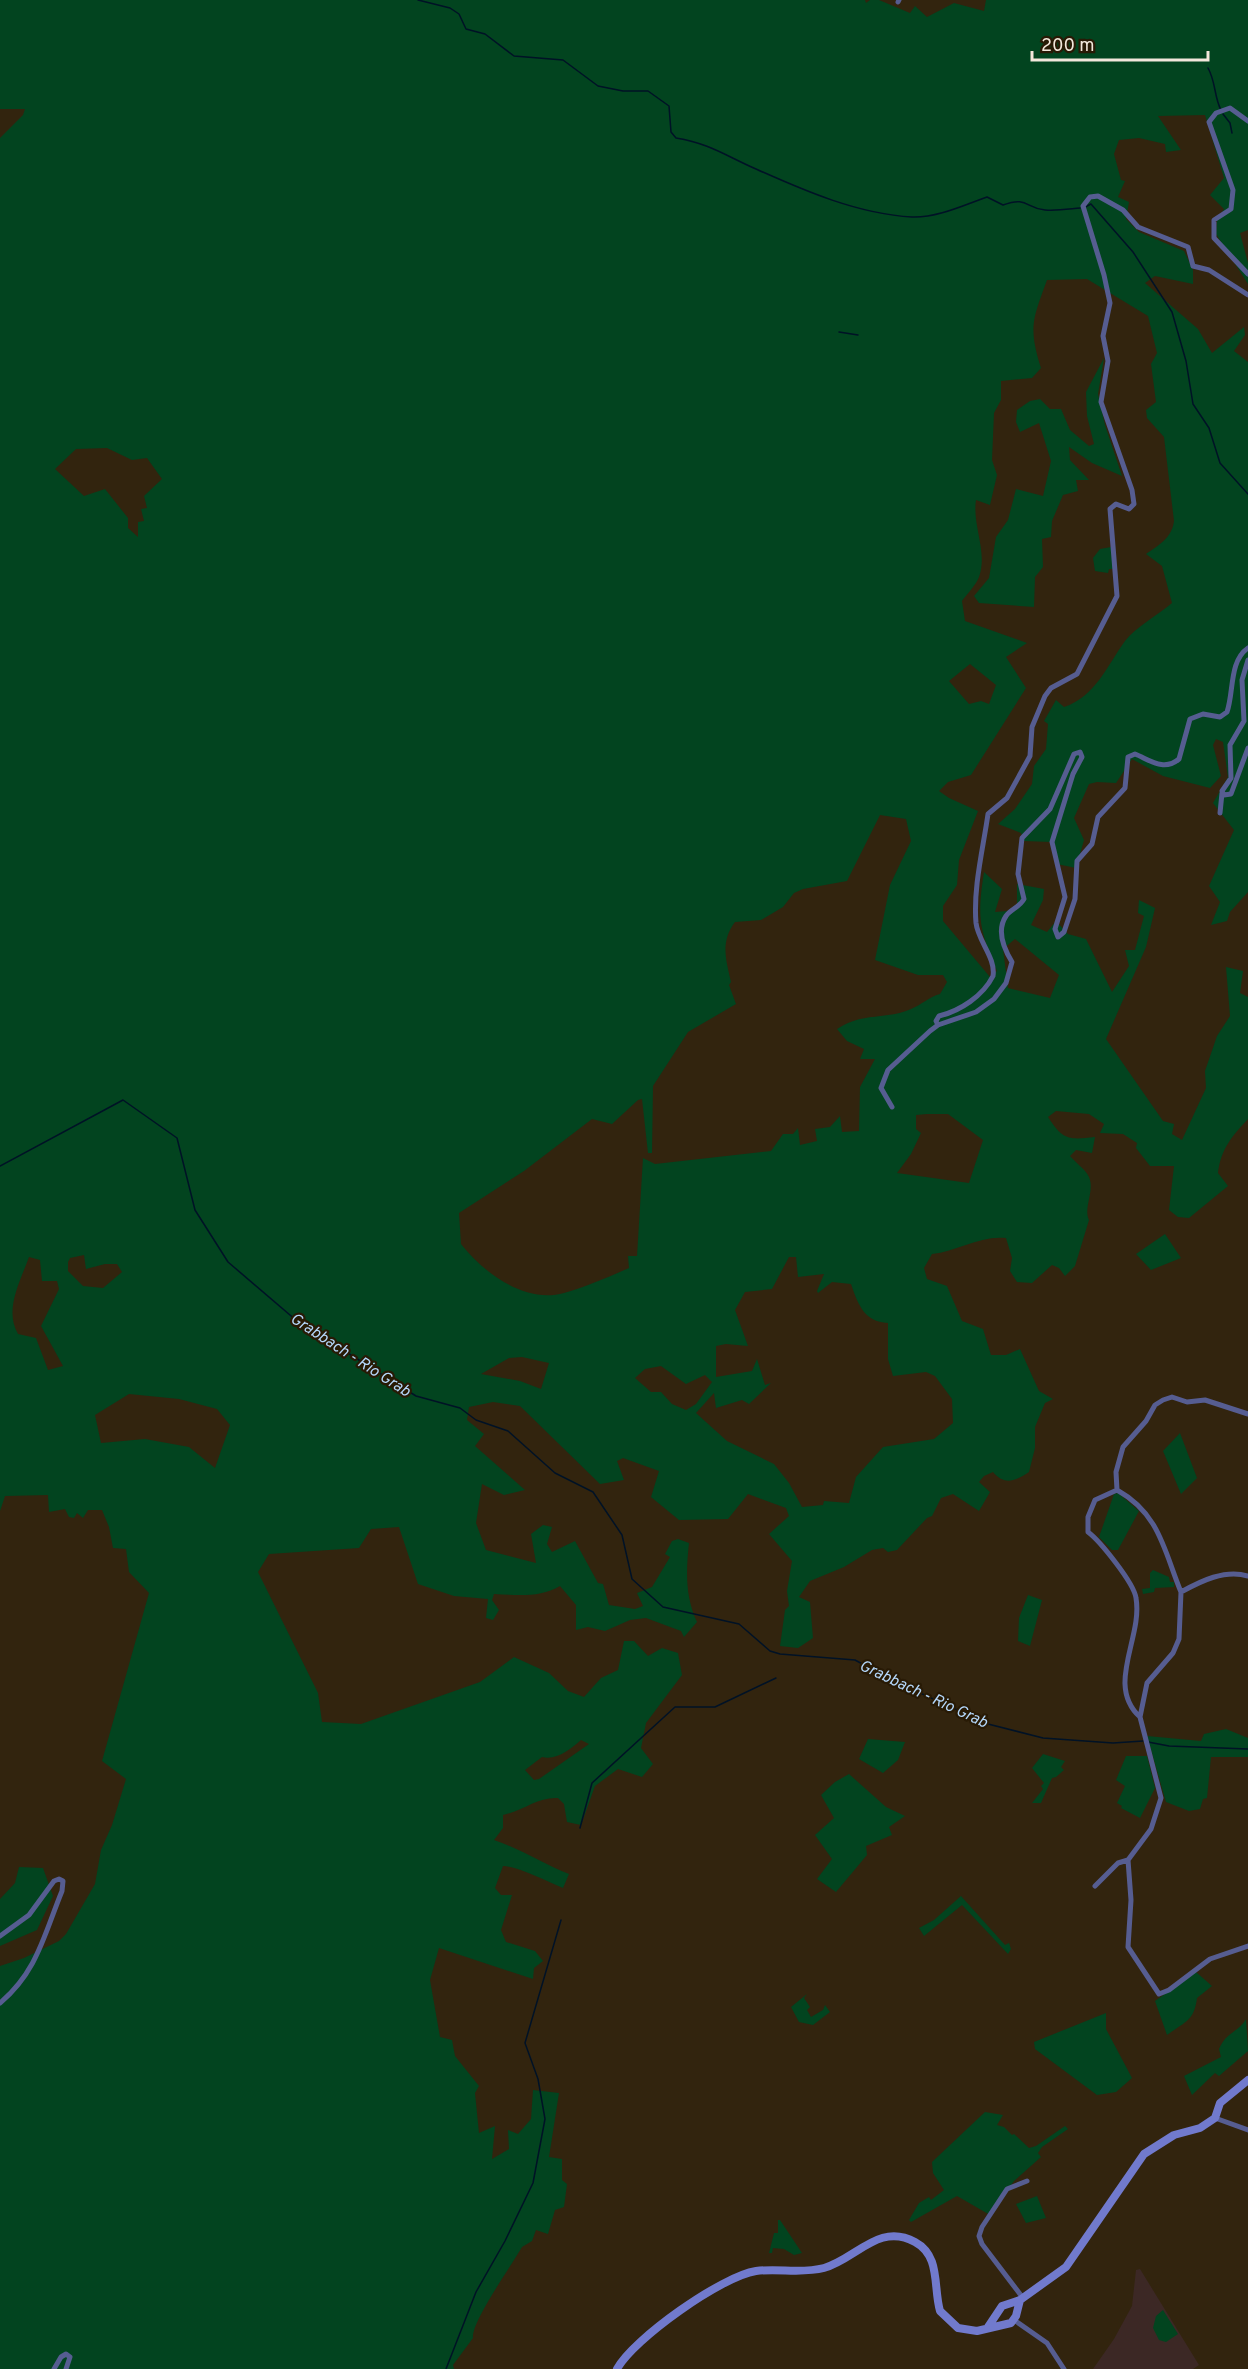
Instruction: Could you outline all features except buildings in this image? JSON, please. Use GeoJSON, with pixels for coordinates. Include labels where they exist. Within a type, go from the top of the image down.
{"type":"FeatureCollection","features":[{"type":"Feature","properties":{"kind":"main road"},"geometry":{"type":"LineString","coordinates":[[987,2328],[1002,2306],[1010,2305],[1021,2299],[1069,2263],[1144,2154],[1174,2135],[1200,2128],[1215,2118],[1220,2103],[1248,2080]]}},
{"type":"Feature","properties":{"kind":"main road"},"geometry":{"type":"LineString","coordinates":[[617,2369],[630,2351],[652,2332],[727,2281],[757,2271],[807,2271],[825,2268],[882,2236],[905,2237],[921,2246],[928,2254],[936,2272],[937,2301],[945,2319],[966,2331],[987,2328],[1012,2319],[1021,2299]]}},
{"type":"Feature","properties":{"kind":"main road"},"geometry":{"type":"LineString","coordinates":[[1010,2305],[1012,2319]]}},
{"type":"Feature","properties":{"kind":"main road"},"geometry":{"type":"LineString","coordinates":[[998,2313],[998,2318],[1012,2319]]}},
{"type":"Feature","properties":{"kind":"street"},"geometry":{"type":"LineString","coordinates":[[1248,121],[1226,109],[1211,117],[1210,127],[1233,190],[1231,209],[1214,220],[1214,238],[1248,274]]}},
{"type":"Feature","properties":{"kind":"street"},"geometry":{"type":"LineString","coordinates":[[938,1025],[936,1021],[939,1016],[952,1013],[976,997],[993,976],[992,964],[977,930],[976,912],[988,814],[1007,798],[1030,756],[1032,727],[1045,696],[1051,688],[1077,674],[1117,596],[1111,530],[1114,505],[1129,509],[1135,501],[1101,402],[1108,361],[1103,336],[1110,303],[1097,248],[1083,211],[1085,202],[1090,197],[1098,196],[1123,210],[1138,227],[1188,247],[1193,266],[1209,270],[1248,295]]}},
{"type":"Feature","properties":{"kind":"street"},"geometry":{"type":"LineString","coordinates":[[892,1107],[881,1088],[883,1077],[938,1025],[985,1007],[1006,983],[1012,962],[1003,946],[1002,933],[1006,917],[1024,899],[1018,874],[1022,838],[1050,809],[1074,754],[1080,752],[1082,757],[1073,774],[1052,842],[1065,897],[1055,929],[1058,937],[1064,932],[1075,899],[1077,861],[1092,844],[1098,816],[1125,788],[1128,757],[1136,754],[1156,765],[1174,763],[1179,759],[1190,719],[1203,714],[1220,717],[1227,712],[1236,667],[1242,653],[1248,648]]}},
{"type":"Feature","properties":{"kind":"street"},"geometry":{"type":"LineString","coordinates":[[1220,813],[1222,793],[1231,778],[1230,745],[1244,722],[1242,680],[1248,660]]}},
{"type":"Feature","properties":{"kind":"street"},"geometry":{"type":"LineString","coordinates":[[1222,793],[1226,796],[1231,794],[1248,748]]}},
{"type":"Feature","properties":{"kind":"street"},"geometry":{"type":"LineString","coordinates":[[1117,1490],[1116,1472],[1123,1447],[1146,1421],[1155,1405],[1163,1400],[1172,1396],[1187,1401],[1205,1400],[1248,1414]]}},
{"type":"Feature","properties":{"kind":"street"},"geometry":{"type":"LineString","coordinates":[[1095,1886],[1118,1863],[1128,1860],[1147,1836],[1160,1807],[1160,1789],[1140,1717],[1127,1701],[1124,1687],[1134,1631],[1136,1596],[1108,1550],[1088,1532],[1088,1517],[1093,1502],[1117,1490]]}},
{"type":"Feature","properties":{"kind":"street"},"geometry":{"type":"LineString","coordinates":[[1117,1490],[1131,1499],[1152,1520],[1170,1556],[1181,1592],[1179,1639],[1173,1653],[1147,1683],[1140,1717]]}},
{"type":"Feature","properties":{"kind":"street"},"geometry":{"type":"LineString","coordinates":[[1181,1592],[1214,1577],[1233,1574],[1248,1576]]}},
{"type":"Feature","properties":{"kind":"street"},"geometry":{"type":"LineString","coordinates":[[1128,1860],[1131,1900],[1128,1938],[1130,1951],[1161,1994],[1210,1959],[1248,1946]]}},
{"type":"Feature","properties":{"kind":"street"},"geometry":{"type":"LineString","coordinates":[[0,1936],[29,1916],[54,1881],[59,1878],[63,1881],[62,1892],[31,1970],[21,1985],[0,2003]]}},
{"type":"Feature","properties":{"kind":"street"},"geometry":{"type":"LineString","coordinates":[[1215,2118],[1248,2130]]}},
{"type":"Feature","properties":{"kind":"street"},"geometry":{"type":"LineString","coordinates":[[1021,2299],[982,2244],[979,2236],[990,2213],[1007,2189],[1027,2181]]}},
{"type":"Feature","properties":{"kind":"street"},"geometry":{"type":"LineString","coordinates":[[1012,2319],[1047,2343],[1064,2369]]}},
{"type":"Feature","properties":{"kind":"street"},"geometry":{"type":"LineString","coordinates":[[54,2369],[61,2356],[66,2354],[70,2357],[66,2369]]}},
{"type":"Feature","properties":{"kind":"shaded area"},"geometry":{"type":"Polygon","coordinates":[[[1140,2269],[1199,2365],[1193,2369],[1093,2369],[1114,2339],[1132,2306],[1136,2270],[1140,2269]]]}},
{"type":"Feature","properties":{"kind":"green space"},"geometry":{"type":"Polygon","coordinates":[[[0,0],[865,0],[866,3],[870,0],[879,0],[910,13],[915,6],[927,17],[954,3],[984,11],[986,0],[1248,0],[1248,230],[1240,233],[1248,263],[1248,284],[1216,234],[1217,221],[1224,209],[1210,195],[1224,178],[1205,115],[1158,116],[1181,150],[1166,152],[1165,144],[1139,138],[1119,140],[1114,154],[1121,180],[1125,181],[1118,197],[1129,202],[1126,219],[1139,232],[1184,251],[1193,270],[1193,284],[1155,276],[1145,283],[1198,329],[1212,353],[1244,327],[1245,335],[1234,351],[1248,362],[1248,892],[1230,912],[1227,921],[1211,925],[1220,902],[1209,886],[1234,830],[1213,803],[1228,777],[1223,742],[1216,739],[1213,745],[1221,776],[1210,788],[1163,776],[1132,759],[1116,783],[1089,784],[1074,818],[1084,840],[1076,868],[1057,864],[1051,842],[1024,841],[1021,833],[998,824],[1015,809],[1032,784],[1034,766],[1046,749],[1048,724],[1044,721],[1056,700],[1064,707],[1084,696],[1099,680],[1125,641],[1172,603],[1162,566],[1146,554],[1168,537],[1174,521],[1164,437],[1147,418],[1146,410],[1156,402],[1151,364],[1157,353],[1148,316],[1087,279],[1047,280],[1038,304],[1033,332],[1041,368],[1032,378],[1001,381],[1001,400],[994,413],[992,460],[997,475],[990,505],[976,500],[976,519],[982,558],[978,580],[962,601],[965,621],[1027,643],[1006,657],[1026,688],[971,775],[948,782],[939,791],[978,811],[959,860],[957,885],[943,906],[943,921],[990,977],[997,971],[986,944],[981,923],[984,872],[1002,889],[995,912],[1007,911],[1017,904],[1017,884],[1044,889],[1043,900],[1031,925],[1047,932],[1056,921],[1068,934],[1086,939],[1112,992],[1129,966],[1125,950],[1135,950],[1144,916],[1138,913],[1139,900],[1155,908],[1146,947],[1106,1039],[1163,1121],[1174,1124],[1172,1134],[1182,1140],[1206,1088],[1205,1071],[1217,1036],[1230,1016],[1226,967],[1243,971],[1240,993],[1248,997],[1248,1119],[1232,1137],[1222,1157],[1218,1173],[1228,1186],[1189,1218],[1178,1217],[1169,1210],[1174,1166],[1150,1166],[1136,1148],[1137,1143],[1123,1134],[1100,1133],[1104,1124],[1089,1114],[1056,1111],[1048,1117],[1067,1137],[1095,1137],[1092,1153],[1076,1150],[1070,1156],[1089,1177],[1090,1182],[1087,1210],[1089,1220],[1075,1266],[1065,1276],[1059,1268],[1052,1265],[1032,1283],[1017,1282],[1010,1271],[1012,1258],[1006,1238],[997,1238],[932,1254],[924,1268],[927,1279],[947,1286],[962,1321],[983,1329],[991,1355],[1006,1355],[1020,1349],[1039,1391],[1053,1399],[1045,1403],[1035,1427],[1035,1448],[1029,1472],[1010,1481],[1002,1479],[993,1472],[984,1476],[979,1482],[990,1492],[979,1511],[953,1494],[941,1498],[932,1516],[927,1518],[897,1550],[888,1552],[883,1548],[872,1550],[844,1567],[810,1581],[799,1597],[810,1602],[813,1638],[798,1648],[780,1646],[785,1610],[789,1606],[787,1591],[792,1561],[769,1534],[789,1516],[786,1508],[748,1494],[728,1519],[679,1520],[651,1497],[659,1471],[623,1458],[617,1461],[624,1480],[600,1484],[520,1406],[493,1402],[469,1407],[467,1420],[484,1434],[475,1446],[525,1490],[504,1495],[482,1484],[476,1523],[486,1550],[536,1563],[531,1534],[543,1525],[552,1527],[547,1544],[552,1552],[575,1541],[598,1583],[603,1584],[609,1605],[635,1609],[643,1606],[637,1593],[652,1587],[670,1557],[665,1554],[672,1541],[678,1539],[689,1543],[687,1583],[690,1603],[697,1622],[684,1637],[681,1631],[646,1618],[630,1620],[605,1631],[588,1627],[576,1630],[576,1605],[560,1586],[536,1594],[494,1594],[492,1600],[499,1610],[493,1620],[486,1618],[488,1599],[454,1596],[418,1584],[399,1527],[371,1529],[359,1548],[269,1554],[258,1572],[318,1693],[322,1722],[361,1724],[480,1682],[514,1657],[549,1673],[568,1691],[584,1697],[601,1678],[618,1670],[624,1641],[634,1641],[648,1656],[662,1648],[678,1653],[682,1675],[646,1723],[641,1748],[653,1764],[642,1777],[618,1769],[595,1786],[581,1825],[567,1822],[564,1804],[558,1798],[537,1802],[503,1815],[503,1828],[494,1840],[569,1874],[563,1888],[525,1872],[503,1866],[495,1888],[501,1895],[512,1895],[501,1930],[506,1942],[535,1951],[543,1961],[534,1968],[533,1979],[439,1948],[430,1980],[440,2037],[452,2040],[455,2056],[479,2086],[475,2093],[479,2133],[495,2126],[492,2159],[509,2149],[508,2130],[518,2134],[531,2119],[533,2090],[559,2093],[549,2157],[562,2159],[562,2180],[567,2184],[564,2207],[555,2210],[548,2234],[536,2230],[532,2241],[522,2247],[485,2307],[474,2330],[473,2338],[453,2365],[454,2369],[0,2369],[0,1966],[24,1958],[59,1941],[66,1934],[95,1884],[101,1850],[112,1825],[126,1779],[102,1761],[149,1593],[129,1572],[126,1549],[113,1548],[109,1527],[102,1510],[88,1510],[83,1518],[77,1513],[74,1518],[69,1517],[65,1509],[49,1512],[48,1495],[5,1496],[0,1511],[0,138],[23,115],[25,109],[0,109],[0,0]],[[107,448],[76,449],[55,469],[84,496],[105,489],[128,518],[128,528],[138,537],[138,522],[144,521],[141,509],[147,508],[144,496],[162,479],[147,458],[132,460],[107,448]],[[970,664],[949,681],[969,704],[981,701],[989,704],[996,685],[970,664]],[[880,815],[847,881],[803,889],[794,893],[783,907],[761,920],[735,922],[730,929],[726,944],[727,966],[731,982],[729,985],[736,1004],[688,1032],[653,1086],[652,1153],[648,1153],[642,1099],[612,1124],[592,1119],[524,1171],[459,1213],[461,1244],[493,1275],[520,1290],[549,1295],[580,1288],[629,1268],[628,1256],[637,1256],[643,1158],[655,1164],[771,1151],[783,1134],[793,1134],[798,1128],[800,1145],[817,1141],[815,1129],[830,1127],[840,1116],[842,1132],[859,1131],[860,1087],[875,1059],[860,1059],[864,1049],[847,1041],[837,1029],[856,1020],[911,1009],[940,994],[947,982],[943,975],[918,975],[875,960],[890,885],[911,841],[906,819],[880,815]],[[1015,939],[1003,949],[1008,988],[1050,998],[1059,975],[1015,939]],[[948,1114],[916,1115],[916,1129],[921,1133],[911,1154],[897,1173],[969,1183],[983,1140],[948,1114]],[[84,1255],[70,1258],[68,1271],[83,1286],[103,1288],[122,1272],[117,1264],[105,1264],[86,1269],[84,1255]],[[29,1257],[18,1286],[13,1315],[18,1334],[36,1338],[48,1370],[63,1366],[41,1326],[59,1289],[57,1281],[42,1281],[40,1260],[29,1257]],[[789,1257],[772,1289],[745,1292],[735,1310],[748,1346],[726,1344],[716,1346],[716,1377],[752,1371],[757,1359],[765,1385],[771,1383],[749,1404],[742,1400],[716,1408],[714,1393],[696,1413],[727,1441],[774,1464],[789,1483],[802,1507],[823,1505],[824,1501],[849,1503],[856,1477],[883,1447],[934,1439],[953,1423],[952,1399],[935,1376],[926,1372],[893,1376],[888,1359],[888,1323],[873,1319],[863,1311],[851,1284],[832,1282],[818,1293],[824,1274],[798,1277],[796,1257],[789,1257]],[[522,1357],[509,1358],[481,1374],[520,1381],[541,1389],[549,1363],[522,1357]],[[661,1366],[645,1369],[635,1378],[651,1392],[661,1392],[672,1404],[686,1410],[696,1404],[712,1382],[705,1375],[686,1384],[661,1366]],[[129,1394],[95,1415],[101,1443],[145,1439],[189,1447],[215,1468],[230,1425],[217,1409],[179,1399],[129,1394]],[[581,1740],[558,1756],[542,1757],[525,1770],[534,1780],[539,1779],[589,1744],[581,1740]]]}},
{"type":"Feature","properties":{"kind":"green space"},"geometry":{"type":"Polygon","coordinates":[[[1104,358],[1098,394],[1105,425],[1122,476],[1092,463],[1069,447],[1070,460],[1089,480],[1076,480],[1078,491],[1063,495],[1052,521],[1051,537],[1042,539],[1043,567],[1035,577],[1034,607],[979,603],[974,596],[989,578],[996,537],[1008,520],[1016,489],[1043,496],[1051,461],[1039,423],[1020,432],[1016,422],[1017,410],[1030,401],[1040,399],[1050,409],[1061,409],[1070,430],[1089,446],[1094,444],[1087,416],[1086,392],[1104,358]]]}},
{"type":"Feature","properties":{"kind":"green space"},"geometry":{"type":"Polygon","coordinates":[[[1111,547],[1113,569],[1109,569],[1108,573],[1095,571],[1093,558],[1100,549],[1111,547]]]}},
{"type":"Feature","properties":{"kind":"green space"},"geometry":{"type":"Polygon","coordinates":[[[1165,1234],[1181,1258],[1151,1270],[1136,1254],[1165,1234]]]}},
{"type":"Feature","properties":{"kind":"green space"},"geometry":{"type":"Polygon","coordinates":[[[1180,1433],[1197,1478],[1181,1494],[1163,1451],[1180,1433]]]}},
{"type":"Feature","properties":{"kind":"green space"},"geometry":{"type":"Polygon","coordinates":[[[1118,1493],[1139,1511],[1118,1550],[1112,1550],[1099,1537],[1114,1494],[1118,1493]]]}},
{"type":"Feature","properties":{"kind":"green space"},"geometry":{"type":"Polygon","coordinates":[[[1153,1570],[1169,1577],[1170,1582],[1174,1582],[1174,1587],[1155,1588],[1154,1592],[1143,1594],[1142,1589],[1150,1588],[1150,1573],[1153,1570]]]}},
{"type":"Feature","properties":{"kind":"green space"},"geometry":{"type":"Polygon","coordinates":[[[1028,1595],[1042,1600],[1030,1646],[1018,1641],[1019,1618],[1028,1595]]]}},
{"type":"Feature","properties":{"kind":"green space"},"geometry":{"type":"Polygon","coordinates":[[[1226,1729],[1248,1738],[1248,1757],[1211,1757],[1207,1798],[1203,1799],[1200,1809],[1189,1811],[1166,1802],[1147,1736],[1201,1741],[1204,1734],[1226,1729]]]}},
{"type":"Feature","properties":{"kind":"green space"},"geometry":{"type":"Polygon","coordinates":[[[868,1739],[905,1742],[898,1760],[883,1773],[859,1759],[868,1739]]]}},
{"type":"Feature","properties":{"kind":"green space"},"geometry":{"type":"Polygon","coordinates":[[[1043,1754],[1065,1761],[1061,1767],[1064,1770],[1052,1778],[1041,1803],[1032,1803],[1043,1789],[1041,1786],[1044,1783],[1032,1768],[1043,1754]]]}},
{"type":"Feature","properties":{"kind":"green space"},"geometry":{"type":"Polygon","coordinates":[[[1126,1756],[1147,1756],[1155,1788],[1140,1818],[1121,1808],[1122,1806],[1117,1803],[1125,1786],[1116,1780],[1126,1756]]]}},
{"type":"Feature","properties":{"kind":"green space"},"geometry":{"type":"Polygon","coordinates":[[[849,1774],[886,1807],[905,1816],[889,1827],[892,1835],[866,1846],[867,1855],[836,1892],[817,1879],[832,1859],[815,1835],[834,1818],[821,1795],[835,1782],[849,1774]]]}},
{"type":"Feature","properties":{"kind":"green space"},"geometry":{"type":"Polygon","coordinates":[[[19,1867],[43,1868],[53,1896],[37,1930],[0,1946],[0,1899],[15,1883],[19,1867]]]}},
{"type":"Feature","properties":{"kind":"green space"},"geometry":{"type":"Polygon","coordinates":[[[961,1896],[1005,1945],[1009,1943],[1011,1949],[1008,1954],[962,1905],[924,1936],[919,1928],[934,1920],[961,1896]]]}},
{"type":"Feature","properties":{"kind":"green space"},"geometry":{"type":"Polygon","coordinates":[[[1196,1972],[1212,1986],[1197,1998],[1194,2012],[1188,2020],[1167,2035],[1155,2001],[1196,1972]]]}},
{"type":"Feature","properties":{"kind":"green space"},"geometry":{"type":"Polygon","coordinates":[[[807,1994],[804,1998],[810,2007],[807,2010],[811,2017],[823,2010],[825,2005],[830,2012],[813,2025],[799,2022],[791,2007],[807,1994]]]}},
{"type":"Feature","properties":{"kind":"green space"},"geometry":{"type":"Polygon","coordinates":[[[1106,2013],[1106,2029],[1132,2078],[1116,2092],[1097,2095],[1035,2049],[1034,2042],[1106,2013]]]}},
{"type":"Feature","properties":{"kind":"green space"},"geometry":{"type":"Polygon","coordinates":[[[1246,2019],[1248,2051],[1219,2076],[1215,2073],[1192,2095],[1184,2076],[1221,2057],[1219,2049],[1222,2043],[1246,2019]]]}},
{"type":"Feature","properties":{"kind":"green space"},"geometry":{"type":"Polygon","coordinates":[[[985,2112],[1003,2115],[997,2125],[1004,2127],[1012,2135],[1014,2134],[1029,2148],[1036,2146],[1065,2126],[1068,2129],[1042,2147],[1038,2153],[1041,2157],[1014,2181],[990,2215],[957,2196],[911,2222],[909,2220],[919,2203],[929,2197],[931,2200],[944,2190],[933,2173],[932,2162],[985,2112]]]}},
{"type":"Feature","properties":{"kind":"green space"},"geometry":{"type":"Polygon","coordinates":[[[1037,2196],[1046,2218],[1026,2223],[1016,2204],[1037,2196]]]}},
{"type":"Feature","properties":{"kind":"green space"},"geometry":{"type":"Polygon","coordinates":[[[778,2220],[802,2253],[794,2255],[784,2249],[773,2248],[772,2253],[769,2253],[774,2233],[778,2233],[778,2220]]]}},
{"type":"Feature","properties":{"kind":"green space"},"geometry":{"type":"Polygon","coordinates":[[[1163,2310],[1178,2334],[1166,2342],[1159,2340],[1153,2328],[1156,2316],[1163,2310]]]}},
{"type":"Feature","properties":{"kind":"waterway"},"geometry":{"type":"LineString","coordinates":[[418,0],[450,8],[459,14],[466,29],[485,34],[514,56],[563,60],[598,86],[623,91],[648,91],[669,106],[671,132],[676,138],[708,147],[832,200],[872,211],[912,217],[941,213],[987,197],[1003,205],[1022,202],[1045,210],[1080,208]]}},
{"type":"Feature","properties":{"kind":"waterway"},"geometry":{"type":"LineString","coordinates":[[1208,68],[1221,110]]}},
{"type":"Feature","properties":{"kind":"waterway"},"geometry":{"type":"LineString","coordinates":[[1223,114],[1230,123],[1232,133]]}},
{"type":"Feature","properties":{"kind":"waterway"},"geometry":{"type":"LineString","coordinates":[[1085,207],[1091,204],[1133,252],[1172,312],[1186,361],[1193,404],[1209,428],[1220,463],[1248,494]]}},
{"type":"Feature","properties":{"kind":"waterway"},"geometry":{"type":"LineString","coordinates":[[839,332],[858,335]]}},
{"type":"Feature","properties":{"kind":"waterway","name":"Grabbach - Rio Grab"},"geometry":{"type":"LineString","coordinates":[[0,1166],[123,1100],[177,1138],[195,1210],[228,1262],[297,1321],[416,1396],[460,1408],[476,1420],[508,1431],[555,1473],[593,1492],[622,1535],[632,1579],[663,1607],[739,1624],[770,1651],[780,1654],[855,1660],[894,1681],[988,1724],[1043,1738],[1113,1743],[1143,1741]]}},
{"type":"Feature","properties":{"kind":"waterway"},"geometry":{"type":"LineString","coordinates":[[580,1828],[592,1783],[675,1707],[715,1707],[776,1678]]}},
{"type":"Feature","properties":{"kind":"waterway","name":"Grabbach - Rio Grab"},"geometry":{"type":"LineString","coordinates":[[1148,1742],[1169,1746],[1248,1749]]}},
{"type":"Feature","properties":{"kind":"waterway"},"geometry":{"type":"LineString","coordinates":[[446,2369],[476,2292],[505,2241],[533,2183],[545,2119],[538,2079],[525,2043],[561,1920]]}}]}
